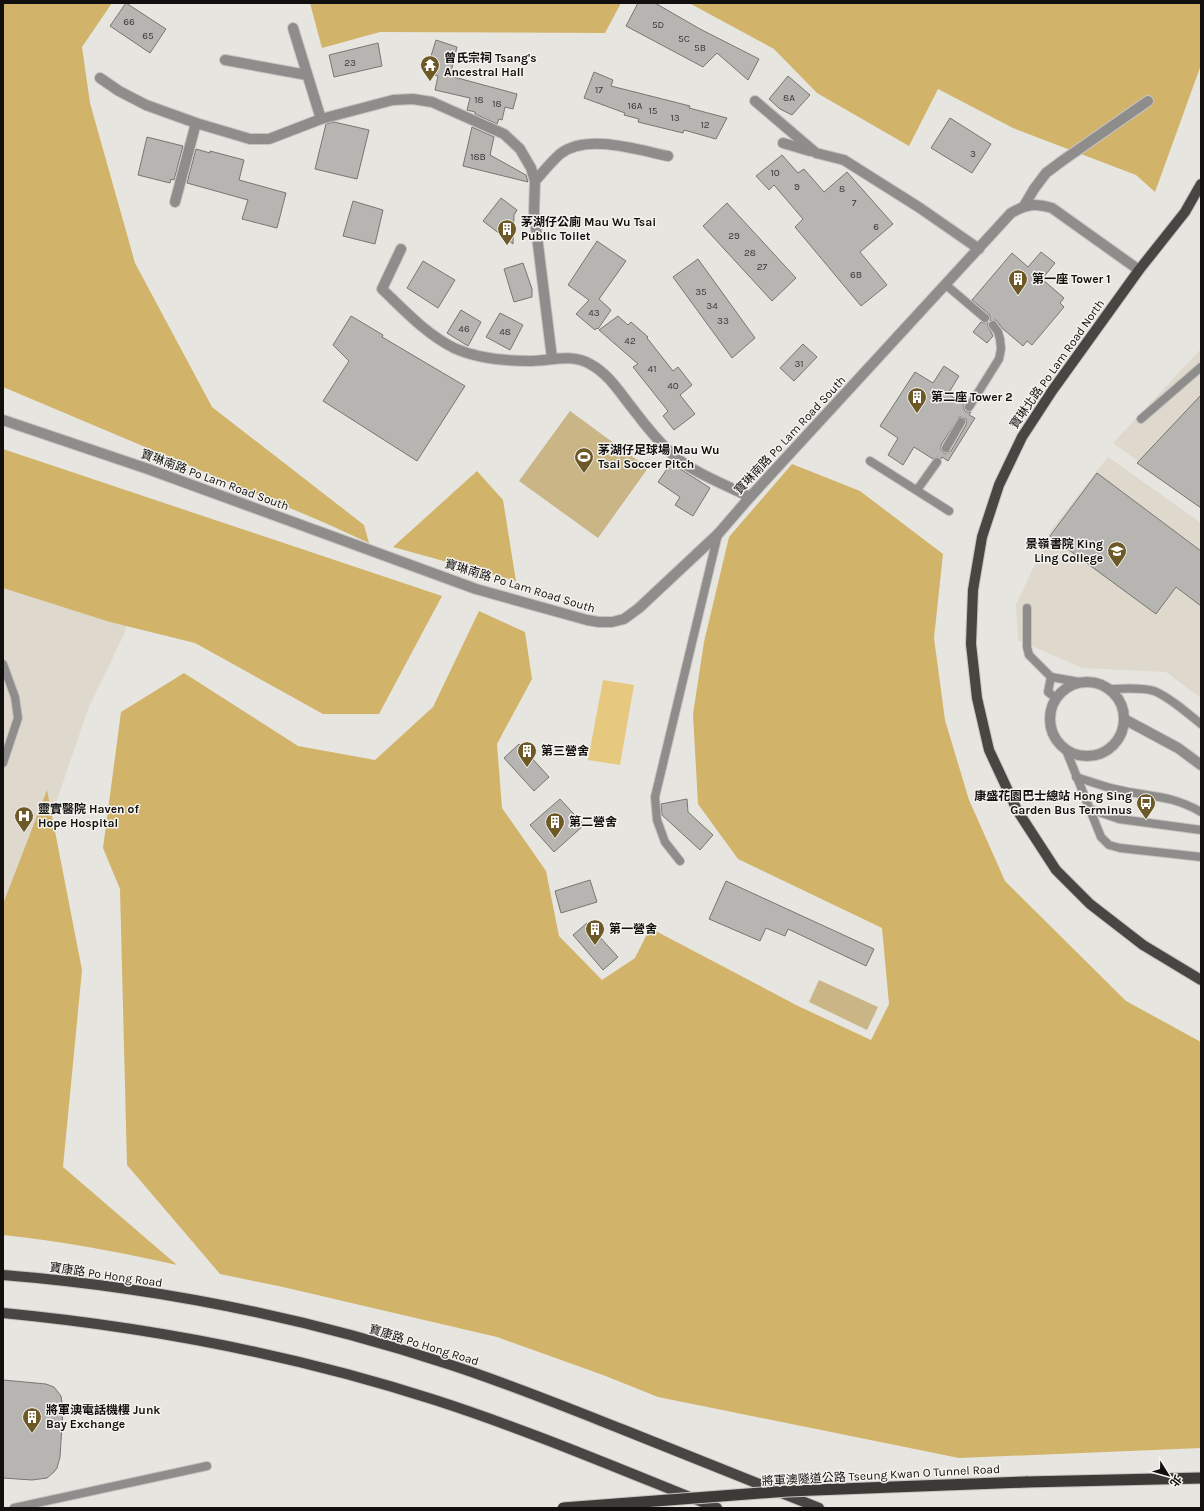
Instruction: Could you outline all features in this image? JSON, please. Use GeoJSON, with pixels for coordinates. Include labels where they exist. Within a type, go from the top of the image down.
{"type":"FeatureCollection","features":[{"type":"Feature","properties":{"kind":"highway","name":"將軍澳隧道公路 Tseung Kwan O Tunnel Road"},"geometry":{"type":"LineString","coordinates":[[563,1508],[788,1491],[1026,1482],[1201,1478]]}},
{"type":"Feature","properties":{"kind":"main road","name":"寶琳北路 Po Lam Road North"},"geometry":{"type":"LineString","coordinates":[[1201,184],[1185,212],[1139,270],[1052,391],[1027,430],[999,486],[982,537],[974,582],[971,644],[976,698],[989,750],[1017,810],[1056,870],[1102,914],[1143,945],[1201,980]]}},
{"type":"Feature","properties":{"kind":"main road","name":"寶康路 Po Hong Road"},"geometry":{"type":"LineString","coordinates":[[3,1275],[113,1288],[216,1305],[272,1316],[384,1345],[447,1364],[546,1399],[819,1508]]}},
{"type":"Feature","properties":{"kind":"main road"},"geometry":{"type":"LineString","coordinates":[[3,1313],[130,1328],[208,1342],[364,1379],[501,1422],[717,1508]]}},
{"type":"Feature","properties":{"kind":"street"},"geometry":{"type":"LineString","coordinates":[[293,28],[321,119]]}},
{"type":"Feature","properties":{"kind":"street"},"geometry":{"type":"LineString","coordinates":[[225,60],[307,75]]}},
{"type":"Feature","properties":{"kind":"street"},"geometry":{"type":"LineString","coordinates":[[100,78],[119,91],[146,105],[196,123],[250,139],[269,139],[321,119],[393,100],[413,99],[432,102],[504,134],[520,149],[531,168],[535,181],[534,212],[552,358]]}},
{"type":"Feature","properties":{"kind":"street"},"geometry":{"type":"LineString","coordinates":[[755,101],[816,153]]}},
{"type":"Feature","properties":{"kind":"street","name":"寶琳南路 Po Lam Road South"},"geometry":{"type":"LineString","coordinates":[[3,420],[148,469],[476,589],[587,620],[612,622],[624,619],[639,608],[718,534],[750,497],[980,249],[1011,213],[1024,206],[1046,173],[1148,101]]}},
{"type":"Feature","properties":{"kind":"street"},"geometry":{"type":"LineString","coordinates":[[175,202],[196,123]]}},
{"type":"Feature","properties":{"kind":"street"},"geometry":{"type":"LineString","coordinates":[[535,181],[561,153],[582,144],[604,144],[668,156]]}},
{"type":"Feature","properties":{"kind":"street"},"geometry":{"type":"LineString","coordinates":[[783,144],[844,160],[920,208],[980,249]]}},
{"type":"Feature","properties":{"kind":"street"},"geometry":{"type":"LineString","coordinates":[[1024,206],[1038,204],[1052,208],[1139,270]]}},
{"type":"Feature","properties":{"kind":"street"},"geometry":{"type":"LineString","coordinates":[[400,249],[382,289],[430,333],[455,348],[480,357],[507,361],[534,361],[571,357],[589,363],[605,373],[648,429],[674,456],[700,472],[750,497]]}},
{"type":"Feature","properties":{"kind":"street"},"geometry":{"type":"LineString","coordinates":[[1091,681],[1110,689],[1118,698],[1123,708],[1124,719],[1119,738],[1109,748],[1101,753],[1085,756],[1066,750],[1056,740],[1050,726],[1050,712],[1056,698],[1067,687],[1079,682],[1091,681]]}},
{"type":"Feature","properties":{"kind":"street"},"geometry":{"type":"LineString","coordinates":[[1124,719],[1178,748],[1201,765]]}},
{"type":"Feature","properties":{"kind":"lane"},"geometry":{"type":"LineString","coordinates":[[946,285],[985,318]]}},
{"type":"Feature","properties":{"kind":"lane"},"geometry":{"type":"LineString","coordinates":[[969,407],[1000,359],[1000,339],[998,332],[993,325]]}},
{"type":"Feature","properties":{"kind":"lane"},"geometry":{"type":"LineString","coordinates":[[1141,419],[1201,367]]}},
{"type":"Feature","properties":{"kind":"lane"},"geometry":{"type":"LineString","coordinates":[[946,448],[961,422]]}},
{"type":"Feature","properties":{"kind":"lane"},"geometry":{"type":"LineString","coordinates":[[870,461],[949,511]]}},
{"type":"Feature","properties":{"kind":"lane"},"geometry":{"type":"LineString","coordinates":[[917,490],[937,462]]}},
{"type":"Feature","properties":{"kind":"lane"},"geometry":{"type":"LineString","coordinates":[[680,861],[665,842],[657,820],[655,797],[718,534]]}},
{"type":"Feature","properties":{"kind":"lane"},"geometry":{"type":"LineString","coordinates":[[1027,608],[1028,653],[1051,677],[1079,682]]}},
{"type":"Feature","properties":{"kind":"lane"},"geometry":{"type":"LineString","coordinates":[[3,664],[15,697],[18,718],[3,763]]}},
{"type":"Feature","properties":{"kind":"lane"},"geometry":{"type":"LineString","coordinates":[[1051,677],[1048,692],[1056,698]]}},
{"type":"Feature","properties":{"kind":"lane"},"geometry":{"type":"LineString","coordinates":[[1110,689],[1139,689],[1154,691],[1165,697],[1201,724]]}},
{"type":"Feature","properties":{"kind":"lane"},"geometry":{"type":"LineString","coordinates":[[1066,750],[1101,837],[1109,845],[1120,848],[1201,857]]}},
{"type":"Feature","properties":{"kind":"lane"},"geometry":{"type":"LineString","coordinates":[[1076,777],[1116,789],[1181,801],[1201,812]]}},
{"type":"Feature","properties":{"kind":"lane"},"geometry":{"type":"LineString","coordinates":[[1090,809],[1119,819],[1201,830]]}},
{"type":"Feature","properties":{"kind":"lane"},"geometry":{"type":"LineString","coordinates":[[14,1508],[207,1466]]}},
{"type":"Feature","properties":{"kind":"shaded area"},"geometry":{"type":"Polygon","coordinates":[[[3,3],[112,3],[82,47],[90,103],[135,263],[212,407],[364,525],[369,543],[323,522],[3,387],[3,3]]]}},
{"type":"Feature","properties":{"kind":"shaded area"},"geometry":{"type":"Polygon","coordinates":[[[310,3],[621,3],[605,33],[380,32],[322,48],[310,3]]]}},
{"type":"Feature","properties":{"kind":"shaded area"},"geometry":{"type":"Polygon","coordinates":[[[689,3],[1201,3],[1201,65],[1155,192],[1136,175],[1013,128],[938,89],[909,146],[817,93],[774,49],[689,3]]]}},
{"type":"Feature","properties":{"kind":"shaded area"},"geometry":{"type":"Polygon","coordinates":[[[1201,349],[1201,507],[1113,443],[1201,349]]]}},
{"type":"Feature","properties":{"kind":"shaded area","name":"茅湖仔足球場 Mau Wu Tsai Soccer Pitch"},"geometry":{"type":"Polygon","coordinates":[[[570,411],[648,468],[598,538],[519,481],[570,411]]]}},
{"type":"Feature","properties":{"kind":"shaded area"},"geometry":{"type":"Polygon","coordinates":[[[3,449],[442,596],[379,714],[323,714],[195,643],[110,622],[3,588],[3,449]]]}},
{"type":"Feature","properties":{"kind":"shaded area","name":"景嶺書院 King Ling College"},"geometry":{"type":"Polygon","coordinates":[[[1108,457],[1201,523],[1201,698],[1166,672],[1082,668],[1018,640],[1016,605],[1051,530],[1108,457]]]}},
{"type":"Feature","properties":{"kind":"shaded area"},"geometry":{"type":"Polygon","coordinates":[[[792,464],[860,491],[943,554],[934,638],[945,720],[969,800],[1005,881],[1126,1001],[1201,1042],[1201,1448],[959,1458],[658,1397],[603,1375],[497,1337],[283,1287],[220,1274],[127,1165],[120,889],[103,848],[121,712],[184,673],[298,746],[375,760],[433,707],[479,611],[525,632],[532,679],[497,744],[502,808],[546,871],[559,936],[602,980],[635,958],[650,928],[798,1006],[871,1040],[889,1004],[882,928],[738,859],[698,804],[693,714],[704,642],[729,537],[792,464]]]}},
{"type":"Feature","properties":{"kind":"shaded area"},"geometry":{"type":"Polygon","coordinates":[[[477,471],[503,500],[516,581],[393,547],[477,471]]]}},
{"type":"Feature","properties":{"kind":"shaded area","name":"靈實醫院 Haven of Hope Hospital"},"geometry":{"type":"Polygon","coordinates":[[[3,473],[166,511],[124,634],[88,709],[3,958],[3,473]]]}},
{"type":"Feature","properties":{"kind":"shaded area"},"geometry":{"type":"Polygon","coordinates":[[[603,680],[634,685],[620,765],[588,760],[603,680]]]}},
{"type":"Feature","properties":{"kind":"shaded area"},"geometry":{"type":"Polygon","coordinates":[[[47,790],[82,970],[63,1167],[177,1265],[91,1247],[3,1235],[3,904],[47,790]]]}},
{"type":"Feature","properties":{"kind":"shaded area"},"geometry":{"type":"Polygon","coordinates":[[[819,980],[878,1007],[867,1030],[809,1002],[819,980]]]}},
{"type":"Feature","properties":{"kind":"building"},"geometry":{"type":"Polygon","coordinates":[[[126,3],[166,29],[150,53],[110,26],[126,3]]]}},
{"type":"Feature","properties":{"kind":"building"},"geometry":{"type":"Polygon","coordinates":[[[638,3],[655,3],[700,29],[759,59],[748,80],[717,53],[703,67],[626,26],[638,3]]]}},
{"type":"Feature","properties":{"kind":"building"},"geometry":{"type":"Polygon","coordinates":[[[436,40],[457,47],[450,76],[517,94],[513,109],[505,107],[502,120],[499,119],[497,124],[475,114],[475,112],[467,110],[470,98],[435,90],[438,76],[426,72],[436,40]]]}},
{"type":"Feature","properties":{"kind":"building"},"geometry":{"type":"Polygon","coordinates":[[[378,43],[382,66],[334,77],[329,55],[378,43]]]}},
{"type":"Feature","properties":{"kind":"building"},"geometry":{"type":"Polygon","coordinates":[[[594,72],[613,80],[611,86],[690,106],[689,108],[727,118],[716,139],[684,130],[683,133],[638,122],[639,119],[624,115],[625,113],[584,98],[594,72]]]}},
{"type":"Feature","properties":{"kind":"building"},"geometry":{"type":"Polygon","coordinates":[[[788,76],[810,95],[792,115],[780,109],[769,99],[788,76]]]}},
{"type":"Feature","properties":{"kind":"building"},"geometry":{"type":"Polygon","coordinates":[[[950,118],[991,144],[972,173],[931,148],[950,118]]]}},
{"type":"Feature","properties":{"kind":"building"},"geometry":{"type":"Polygon","coordinates":[[[334,122],[369,130],[357,179],[315,169],[326,124],[334,122]]]}},
{"type":"Feature","properties":{"kind":"building"},"geometry":{"type":"Polygon","coordinates":[[[472,127],[494,137],[490,155],[526,175],[528,182],[463,166],[472,127]]]}},
{"type":"Feature","properties":{"kind":"building"},"geometry":{"type":"Polygon","coordinates":[[[147,137],[183,146],[174,180],[171,179],[170,183],[138,175],[147,137]]]}},
{"type":"Feature","properties":{"kind":"building"},"geometry":{"type":"Polygon","coordinates":[[[196,149],[244,160],[239,180],[286,193],[277,228],[242,219],[248,200],[187,183],[196,149]]]}},
{"type":"Feature","properties":{"kind":"building"},"geometry":{"type":"Polygon","coordinates":[[[782,155],[798,173],[804,169],[824,192],[847,172],[893,224],[860,252],[887,285],[861,306],[795,227],[803,219],[774,185],[769,190],[756,176],[782,155]]]}},
{"type":"Feature","properties":{"kind":"building"},"geometry":{"type":"Polygon","coordinates":[[[501,198],[517,210],[514,215],[513,244],[483,221],[501,198]]]}},
{"type":"Feature","properties":{"kind":"building"},"geometry":{"type":"Polygon","coordinates":[[[353,201],[383,210],[375,244],[343,236],[353,201]]]}},
{"type":"Feature","properties":{"kind":"building"},"geometry":{"type":"Polygon","coordinates":[[[727,203],[796,278],[772,301],[703,226],[727,203]]]}},
{"type":"Feature","properties":{"kind":"building"},"geometry":{"type":"Polygon","coordinates":[[[597,241],[626,261],[599,299],[611,310],[598,329],[597,328],[595,330],[576,314],[589,300],[568,285],[597,241]]]}},
{"type":"Feature","properties":{"kind":"building","name":"第一座 Tower 1"},"geometry":{"type":"Polygon","coordinates":[[[1041,252],[1055,263],[1042,279],[1064,298],[1060,303],[1064,307],[1032,345],[1027,341],[1023,346],[1003,329],[996,320],[990,321],[989,314],[972,300],[1012,253],[1028,267],[1041,252]]]}},
{"type":"Feature","properties":{"kind":"building"},"geometry":{"type":"Polygon","coordinates":[[[698,259],[755,338],[732,358],[673,277],[698,259]]]}},
{"type":"Feature","properties":{"kind":"building"},"geometry":{"type":"Polygon","coordinates":[[[423,261],[455,280],[438,308],[407,288],[423,261]]]}},
{"type":"Feature","properties":{"kind":"building"},"geometry":{"type":"Polygon","coordinates":[[[523,263],[532,289],[532,297],[514,302],[504,269],[523,263]]]}},
{"type":"Feature","properties":{"kind":"building"},"geometry":{"type":"Polygon","coordinates":[[[461,310],[481,322],[468,346],[447,333],[461,310]]]}},
{"type":"Feature","properties":{"kind":"building"},"geometry":{"type":"Polygon","coordinates":[[[500,313],[523,325],[510,350],[486,337],[500,313]]]}},
{"type":"Feature","properties":{"kind":"building"},"geometry":{"type":"Polygon","coordinates":[[[351,316],[383,335],[382,337],[465,386],[417,461],[323,401],[349,361],[333,345],[351,316]]]}},
{"type":"Feature","properties":{"kind":"building"},"geometry":{"type":"Polygon","coordinates":[[[618,316],[628,325],[631,322],[648,337],[647,338],[673,371],[678,367],[692,385],[680,395],[695,414],[674,430],[663,416],[668,411],[633,367],[638,364],[599,330],[618,316]]]}},
{"type":"Feature","properties":{"kind":"building"},"geometry":{"type":"Polygon","coordinates":[[[981,322],[988,322],[988,326],[993,336],[987,343],[973,332],[981,322]]]}},
{"type":"Feature","properties":{"kind":"building"},"geometry":{"type":"Polygon","coordinates":[[[803,344],[817,357],[794,381],[780,368],[803,344]]]}},
{"type":"Feature","properties":{"kind":"building","name":"第二座 Tower 2"},"geometry":{"type":"Polygon","coordinates":[[[944,366],[959,376],[948,394],[964,404],[964,410],[966,412],[971,412],[969,415],[975,418],[948,461],[942,457],[941,459],[937,457],[933,459],[914,447],[903,465],[888,455],[898,438],[880,426],[915,372],[933,383],[944,366]],[[959,417],[941,445],[941,450],[944,453],[951,451],[966,425],[966,419],[959,417]]]}},
{"type":"Feature","properties":{"kind":"building"},"geometry":{"type":"Polygon","coordinates":[[[1201,395],[1201,508],[1137,463],[1201,395]]]}},
{"type":"Feature","properties":{"kind":"building"},"geometry":{"type":"Polygon","coordinates":[[[671,463],[710,488],[693,516],[675,505],[680,497],[658,482],[671,463]]]}},
{"type":"Feature","properties":{"kind":"building"},"geometry":{"type":"Polygon","coordinates":[[[1097,473],[1201,551],[1201,606],[1176,587],[1156,614],[1050,536],[1097,473]]]}},
{"type":"Feature","properties":{"kind":"building","name":"第三營舍"},"geometry":{"type":"Polygon","coordinates":[[[519,744],[549,777],[534,791],[504,758],[519,744]]]}},
{"type":"Feature","properties":{"kind":"building","name":"第二營舍"},"geometry":{"type":"Polygon","coordinates":[[[560,799],[584,825],[554,852],[530,825],[560,799]]]}},
{"type":"Feature","properties":{"kind":"building"},"geometry":{"type":"Polygon","coordinates":[[[687,799],[688,812],[713,835],[700,850],[662,815],[661,804],[687,799]]]}},
{"type":"Feature","properties":{"kind":"building"},"geometry":{"type":"Polygon","coordinates":[[[590,880],[597,902],[561,913],[555,891],[590,880]]]}},
{"type":"Feature","properties":{"kind":"building"},"geometry":{"type":"Polygon","coordinates":[[[726,881],[874,949],[866,966],[788,929],[785,936],[766,928],[760,941],[709,919],[726,881]]]}},
{"type":"Feature","properties":{"kind":"building","name":"第一營舍"},"geometry":{"type":"Polygon","coordinates":[[[587,923],[618,957],[603,970],[573,935],[587,923]]]}},
{"type":"Feature","properties":{"kind":"building","name":"將軍澳電話機樓 Junk Bay Exchange"},"geometry":{"type":"Polygon","coordinates":[[[3,1380],[46,1384],[54,1387],[61,1396],[63,1410],[60,1457],[57,1468],[47,1478],[32,1480],[3,1478],[3,1380]]]}},
{"type":"Feature","properties":{"kind":"place","name":"曾氏宗祠 Tsang's Ancestral Hall"},"geometry":{"type":"Point","coordinates":[430,82]}},
{"type":"Feature","properties":{"kind":"place","name":"茅湖仔公廁 Mau Wu Tsai Public Toilet"},"geometry":{"type":"Point","coordinates":[507,246]}},
{"type":"Feature","properties":{"kind":"place","name":"第一座 Tower 1"},"geometry":{"type":"Point","coordinates":[1018,296]}},
{"type":"Feature","properties":{"kind":"place","name":"第二座 Tower 2"},"geometry":{"type":"Point","coordinates":[917,414]}},
{"type":"Feature","properties":{"kind":"place","name":"茅湖仔足球場 Mau Wu Tsai Soccer Pitch"},"geometry":{"type":"Point","coordinates":[584,474]}},
{"type":"Feature","properties":{"kind":"place","name":"景嶺書院 King Ling College"},"geometry":{"type":"Point","coordinates":[1117,568]}},
{"type":"Feature","properties":{"kind":"place","name":"第三營舍"},"geometry":{"type":"Point","coordinates":[527,768]}},
{"type":"Feature","properties":{"kind":"place","name":"康盛花園巴士總站 Hong Sing Garden Bus Terminus"},"geometry":{"type":"Point","coordinates":[1146,820]}},
{"type":"Feature","properties":{"kind":"place","name":"靈實醫院 Haven of Hope Hospital"},"geometry":{"type":"Point","coordinates":[24,833]}},
{"type":"Feature","properties":{"kind":"place","name":"第二營舍"},"geometry":{"type":"Point","coordinates":[555,839]}},
{"type":"Feature","properties":{"kind":"place","name":"第一營舍"},"geometry":{"type":"Point","coordinates":[595,946]}},
{"type":"Feature","properties":{"kind":"place","name":"將軍澳電話機樓 Junk Bay Exchange"},"geometry":{"type":"Point","coordinates":[32,1434]}}]}
